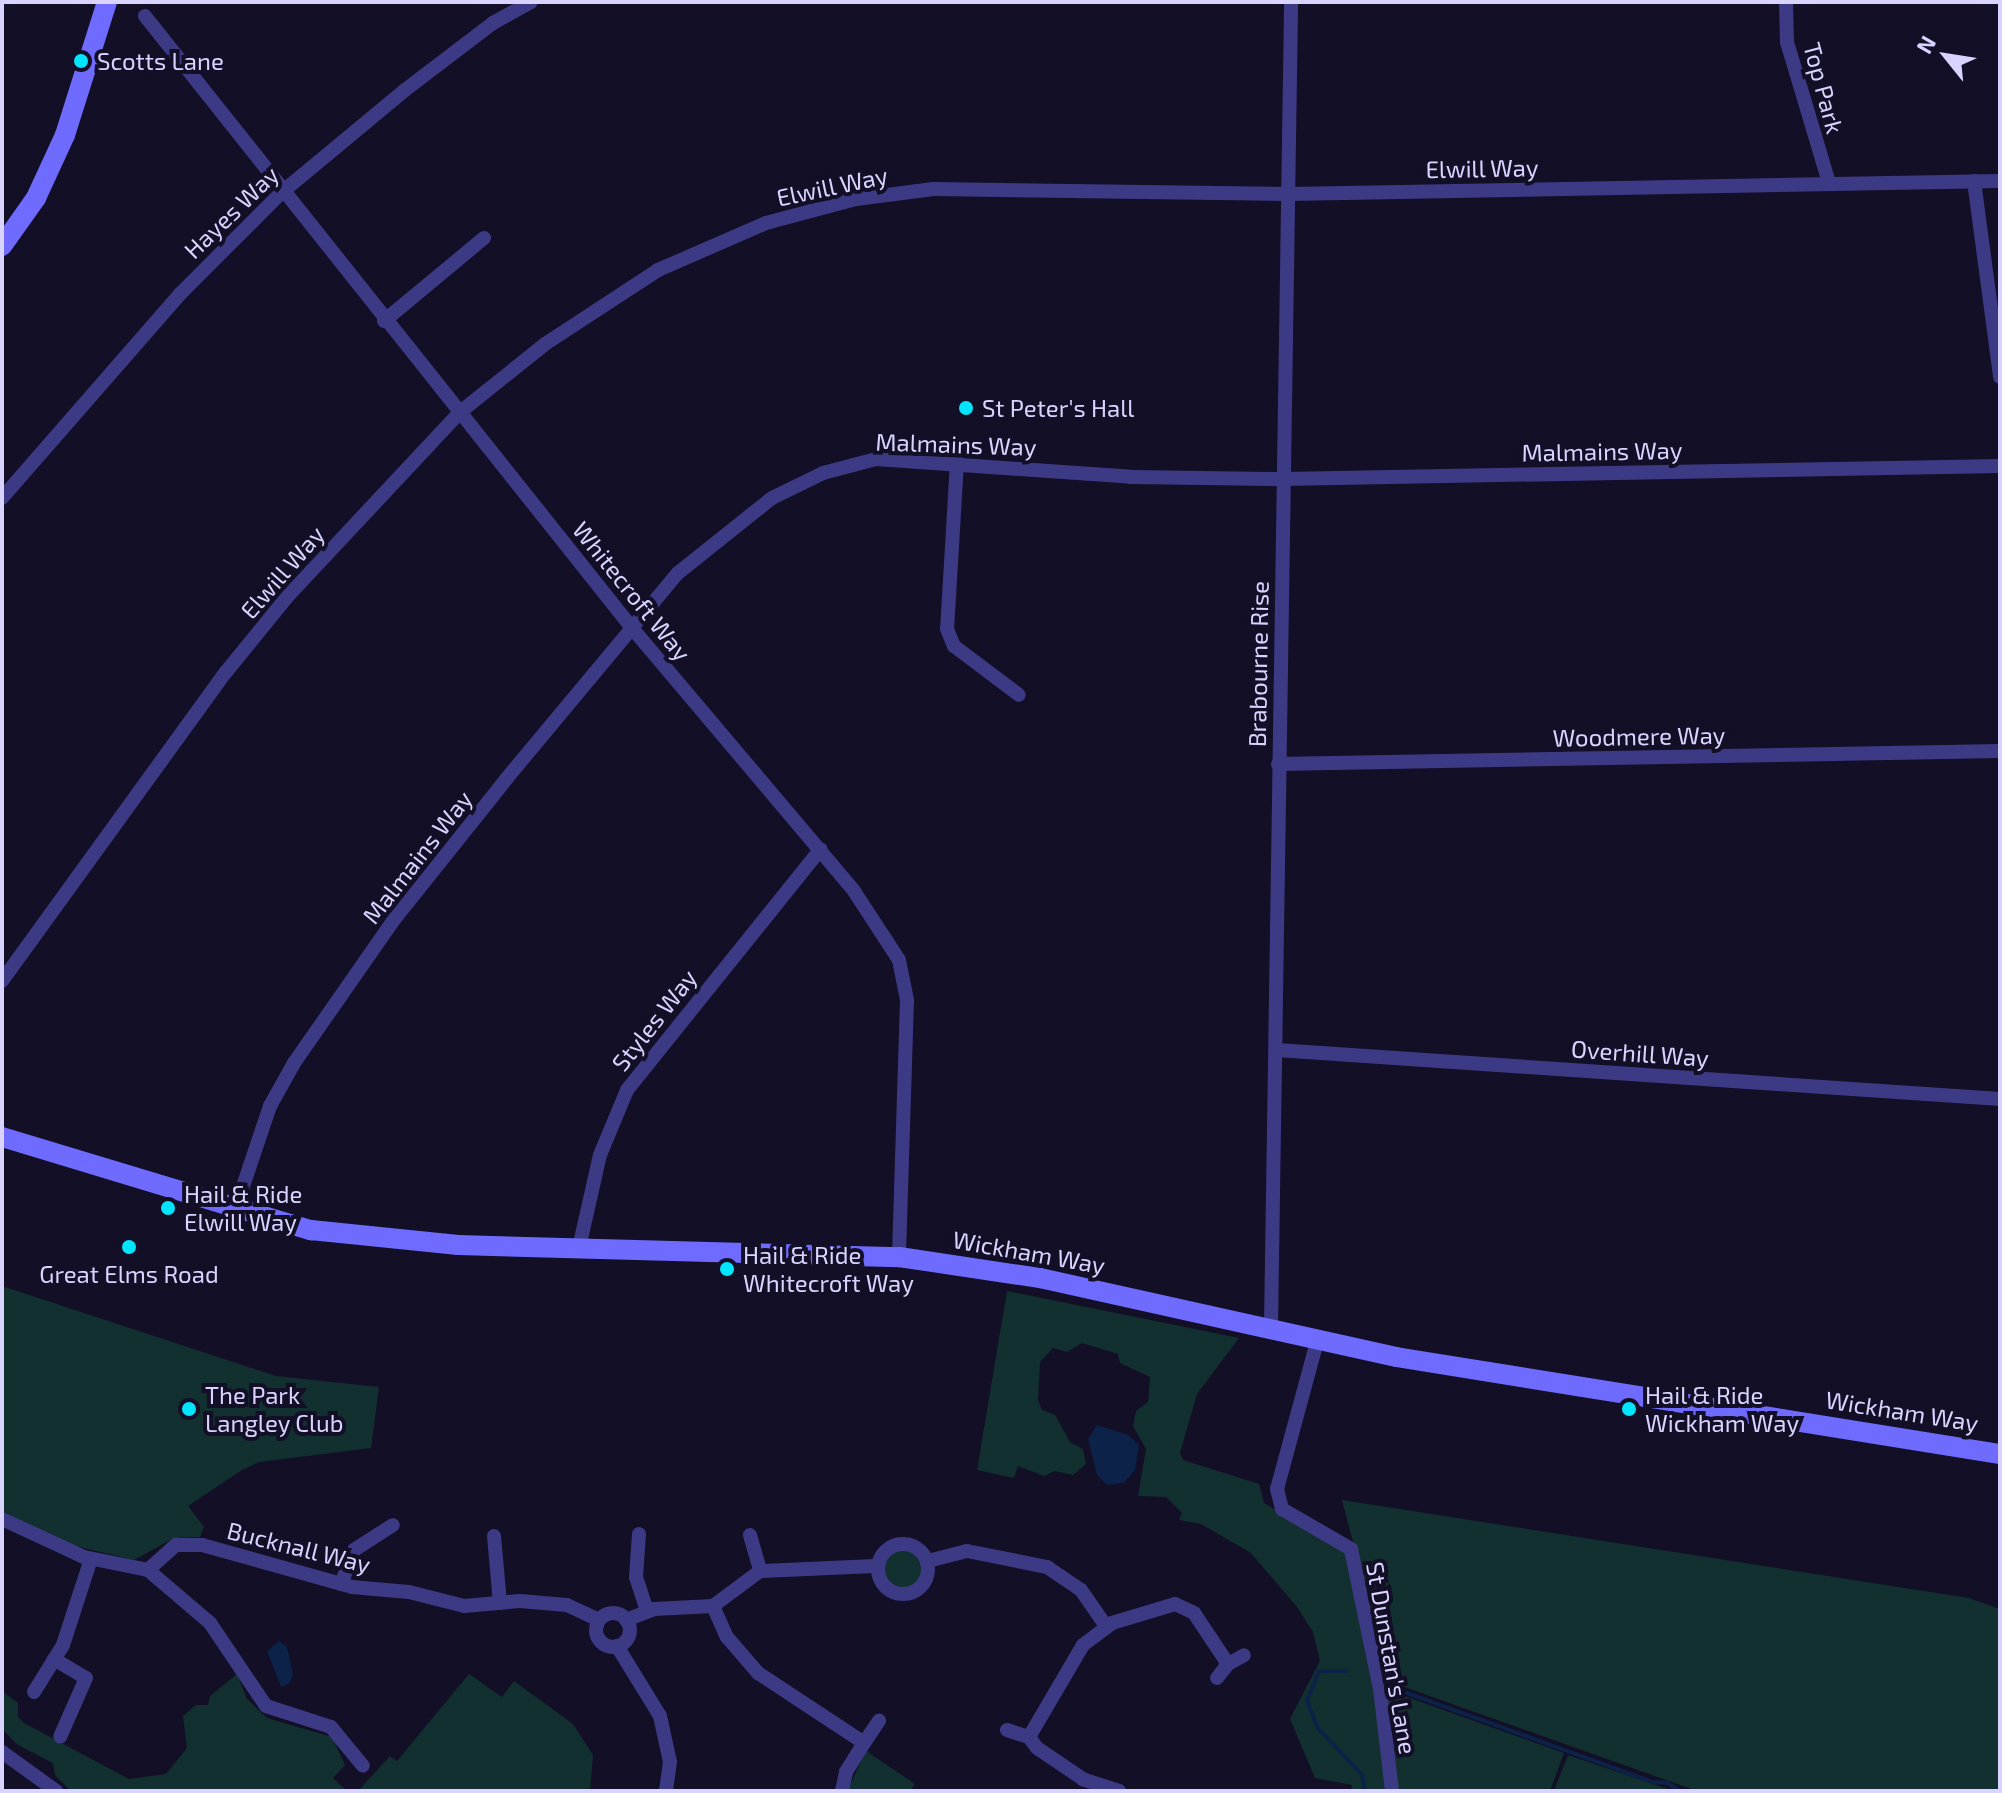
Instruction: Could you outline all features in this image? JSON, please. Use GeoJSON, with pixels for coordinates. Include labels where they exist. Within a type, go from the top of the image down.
{"type":"FeatureCollection","features":[{"type":"Feature","properties":{"kind":"street"},"geometry":{"type":"LineString","coordinates":[[2,246],[36,198],[65,135],[107,2]]}},
{"type":"Feature","properties":{"kind":"street","name":"Hayes Way"},"geometry":{"type":"LineString","coordinates":[[2,498],[180,294],[281,193],[418,80],[493,23],[531,2]]}},
{"type":"Feature","properties":{"kind":"street","name":"Brabourne Rise"},"geometry":{"type":"LineString","coordinates":[[1271,1326],[1291,2]]}},
{"type":"Feature","properties":{"kind":"street","name":"Top Park"},"geometry":{"type":"LineString","coordinates":[[1786,2],[1787,42],[1829,183]]}},
{"type":"Feature","properties":{"kind":"street","name":"Whitecroft Way"},"geometry":{"type":"LineString","coordinates":[[145,16],[281,193],[632,628],[821,849],[899,960],[904,979],[899,1257]]}},
{"type":"Feature","properties":{"kind":"street"},"geometry":{"type":"LineString","coordinates":[[1974,181],[2000,377]]}},
{"type":"Feature","properties":{"kind":"street","name":"Elwill Way"},"geometry":{"type":"LineString","coordinates":[[2,981],[226,672],[298,586],[459,413],[545,344],[658,270],[766,223],[841,203],[933,189],[1288,194],[2000,181]]}},
{"type":"Feature","properties":{"kind":"street"},"geometry":{"type":"LineString","coordinates":[[384,321],[484,238]]}},
{"type":"Feature","properties":{"kind":"street","name":"Malmains Way"},"geometry":{"type":"LineString","coordinates":[[235,1210],[270,1106],[294,1063],[393,921],[678,573],[772,498],[823,473],[876,459],[957,462],[1131,477],[1283,479],[2000,466]]}},
{"type":"Feature","properties":{"kind":"street"},"geometry":{"type":"LineString","coordinates":[[957,462],[947,629],[954,646],[1019,695]]}},
{"type":"Feature","properties":{"kind":"street","name":"Woodmere Way"},"geometry":{"type":"LineString","coordinates":[[1278,764],[2000,751]]}},
{"type":"Feature","properties":{"kind":"street","name":"Styles Way"},"geometry":{"type":"LineString","coordinates":[[579,1248],[600,1155],[627,1090],[821,849]]}},
{"type":"Feature","properties":{"kind":"street","name":"Overhill Way"},"geometry":{"type":"LineString","coordinates":[[1277,1050],[2000,1099]]}},
{"type":"Feature","properties":{"kind":"street","name":"Wickham Way"},"geometry":{"type":"LineString","coordinates":[[2,1137],[235,1210],[389,1242],[899,1257],[1040,1278],[1271,1326],[1396,1357],[2000,1454]]}},
{"type":"Feature","properties":{"kind":"street","name":"St Dunstan's Lane"},"geometry":{"type":"LineString","coordinates":[[1318,1338],[1277,1489],[1282,1509],[1351,1549],[1380,1689],[1392,1791]]}},
{"type":"Feature","properties":{"kind":"street"},"geometry":{"type":"LineString","coordinates":[[2,1519],[91,1559],[148,1570],[205,1617],[266,1706],[331,1727],[363,1766]]}},
{"type":"Feature","properties":{"kind":"street"},"geometry":{"type":"LineString","coordinates":[[341,1584],[354,1550],[393,1525]]}},
{"type":"Feature","properties":{"kind":"street"},"geometry":{"type":"LineString","coordinates":[[639,1534],[636,1577],[647,1611]]}},
{"type":"Feature","properties":{"kind":"street"},"geometry":{"type":"LineString","coordinates":[[750,1535],[760,1571]]}},
{"type":"Feature","properties":{"kind":"street"},"geometry":{"type":"LineString","coordinates":[[494,1536],[500,1603]]}},
{"type":"Feature","properties":{"kind":"street","name":"Bucknall Way"},"geometry":{"type":"LineString","coordinates":[[148,1570],[170,1549],[190,1543],[341,1584],[409,1592],[464,1606],[500,1603],[567,1605],[599,1620],[611,1613],[626,1620],[647,1611],[713,1606]]}},
{"type":"Feature","properties":{"kind":"street"},"geometry":{"type":"LineString","coordinates":[[900,1546],[916,1549],[928,1561],[927,1577],[918,1598],[891,1590],[875,1566],[885,1552],[900,1546]]}},
{"type":"Feature","properties":{"kind":"street"},"geometry":{"type":"LineString","coordinates":[[928,1561],[967,1551],[1047,1567],[1081,1590],[1106,1626]]}},
{"type":"Feature","properties":{"kind":"street"},"geometry":{"type":"LineString","coordinates":[[34,1692],[54,1659],[91,1559]]}},
{"type":"Feature","properties":{"kind":"street"},"geometry":{"type":"LineString","coordinates":[[864,1743],[751,1667],[727,1637],[713,1606],[760,1571],[875,1566]]}},
{"type":"Feature","properties":{"kind":"street"},"geometry":{"type":"LineString","coordinates":[[1029,1737],[1067,1665],[1106,1626],[1157,1606],[1180,1605],[1194,1613],[1228,1664]]}},
{"type":"Feature","properties":{"kind":"street"},"geometry":{"type":"LineString","coordinates":[[599,1620],[599,1639],[617,1646],[660,1716],[670,1762],[666,1791]]}},
{"type":"Feature","properties":{"kind":"street"},"geometry":{"type":"LineString","coordinates":[[617,1646],[629,1635],[626,1620]]}},
{"type":"Feature","properties":{"kind":"street"},"geometry":{"type":"LineString","coordinates":[[1217,1678],[1228,1664],[1244,1655]]}},
{"type":"Feature","properties":{"kind":"street"},"geometry":{"type":"LineString","coordinates":[[54,1659],[86,1678],[60,1737]]}},
{"type":"Feature","properties":{"kind":"street"},"geometry":{"type":"LineString","coordinates":[[842,1791],[846,1772],[879,1721]]}},
{"type":"Feature","properties":{"kind":"street"},"geometry":{"type":"LineString","coordinates":[[1007,1730],[1029,1737],[1037,1748],[1083,1779],[1119,1791]]}},
{"type":"Feature","properties":{"kind":"street"},"geometry":{"type":"LineString","coordinates":[[2,1752],[56,1791]]}},
{"type":"Feature","properties":{"kind":"green space","name":"The Park Langley Club"},"geometry":{"type":"Polygon","coordinates":[[[2,1286],[276,1376],[379,1387],[371,1448],[259,1462],[242,1470],[188,1506],[204,1527],[200,1537],[174,1538],[134,1560],[67,1544],[2,1511],[2,1286]]]}},
{"type":"Feature","properties":{"kind":"green space"},"geometry":{"type":"Polygon","coordinates":[[[1007,1291],[1239,1338],[1197,1394],[1180,1453],[1183,1460],[1259,1484],[1264,1503],[1348,1552],[1375,1691],[1386,1791],[1351,1791],[1352,1785],[1315,1778],[1290,1719],[1320,1661],[1313,1632],[1297,1607],[1251,1553],[1201,1524],[1179,1520],[1182,1513],[1166,1497],[1138,1496],[1146,1449],[1133,1426],[1136,1411],[1148,1402],[1150,1377],[1120,1363],[1118,1354],[1082,1343],[1067,1352],[1053,1348],[1040,1362],[1038,1400],[1042,1410],[1055,1415],[1070,1442],[1083,1449],[1086,1464],[1073,1475],[1055,1471],[1044,1476],[1018,1466],[1014,1478],[977,1470],[1007,1291]]]}},
{"type":"Feature","properties":{"kind":"green space"},"geometry":{"type":"Polygon","coordinates":[[[1342,1500],[1969,1598],[2000,1609],[2000,1791],[1697,1791],[1390,1682],[1342,1500]]]}},
{"type":"Feature","properties":{"kind":"green space"},"geometry":{"type":"Polygon","coordinates":[[[903,1549],[917,1555],[923,1569],[917,1583],[903,1589],[889,1583],[883,1569],[889,1555],[903,1549]]]}},
{"type":"Feature","properties":{"kind":"green space"},"geometry":{"type":"Polygon","coordinates":[[[237,1674],[247,1699],[267,1718],[332,1737],[345,1765],[333,1778],[347,1791],[71,1791],[55,1775],[53,1763],[18,1745],[2,1729],[2,1691],[18,1703],[18,1717],[24,1723],[129,1779],[166,1774],[187,1748],[183,1716],[196,1705],[208,1705],[210,1696],[237,1674]]]}},
{"type":"Feature","properties":{"kind":"green space"},"geometry":{"type":"Polygon","coordinates":[[[469,1674],[502,1697],[514,1681],[573,1724],[593,1755],[590,1791],[358,1791],[390,1756],[397,1761],[469,1674]]]}},
{"type":"Feature","properties":{"kind":"green space"},"geometry":{"type":"Polygon","coordinates":[[[1385,1689],[1564,1753],[1550,1791],[1395,1791],[1385,1689]]]}},
{"type":"Feature","properties":{"kind":"green space"},"geometry":{"type":"Polygon","coordinates":[[[866,1751],[915,1784],[910,1791],[847,1791],[866,1751]]]}},
{"type":"Feature","properties":{"kind":"green space"},"geometry":{"type":"Polygon","coordinates":[[[1568,1755],[1674,1791],[1554,1791],[1568,1755]]]}},
{"type":"Feature","properties":{"kind":"water"},"geometry":{"type":"Polygon","coordinates":[[[1097,1425],[1128,1435],[1139,1445],[1135,1470],[1124,1483],[1107,1485],[1097,1475],[1088,1439],[1097,1425]]]}},
{"type":"Feature","properties":{"kind":"water"},"geometry":{"type":"Polygon","coordinates":[[[279,1641],[287,1647],[293,1674],[290,1683],[281,1687],[267,1651],[279,1641]]]}},
{"type":"Feature","properties":{"kind":"waterway"},"geometry":{"type":"LineString","coordinates":[[1347,1671],[1319,1671],[1307,1701],[1318,1728],[1362,1775],[1365,1791]]}},
{"type":"Feature","properties":{"kind":"waterway"},"geometry":{"type":"LineString","coordinates":[[1407,1693],[1653,1782],[1668,1783],[1679,1791]]}},
{"type":"Feature","properties":{"kind":"place","name":"Scotts Lane"},"geometry":{"type":"Point","coordinates":[81,61]}},
{"type":"Feature","properties":{"kind":"place","name":"St Peter's Hall"},"geometry":{"type":"Point","coordinates":[966,408]}},
{"type":"Feature","properties":{"kind":"place","name":"Hail & Ride Elwill Way"},"geometry":{"type":"Point","coordinates":[168,1208]}},
{"type":"Feature","properties":{"kind":"place","name":"Great Elms Road"},"geometry":{"type":"Point","coordinates":[129,1247]}},
{"type":"Feature","properties":{"kind":"place","name":"Hail & Ride Whitecroft Way"},"geometry":{"type":"Point","coordinates":[727,1269]}},
{"type":"Feature","properties":{"kind":"place","name":"The Park Langley Club"},"geometry":{"type":"Point","coordinates":[189,1409]}},
{"type":"Feature","properties":{"kind":"place","name":"Hail & Ride Wickham Way"},"geometry":{"type":"Point","coordinates":[1629,1409]}}]}
